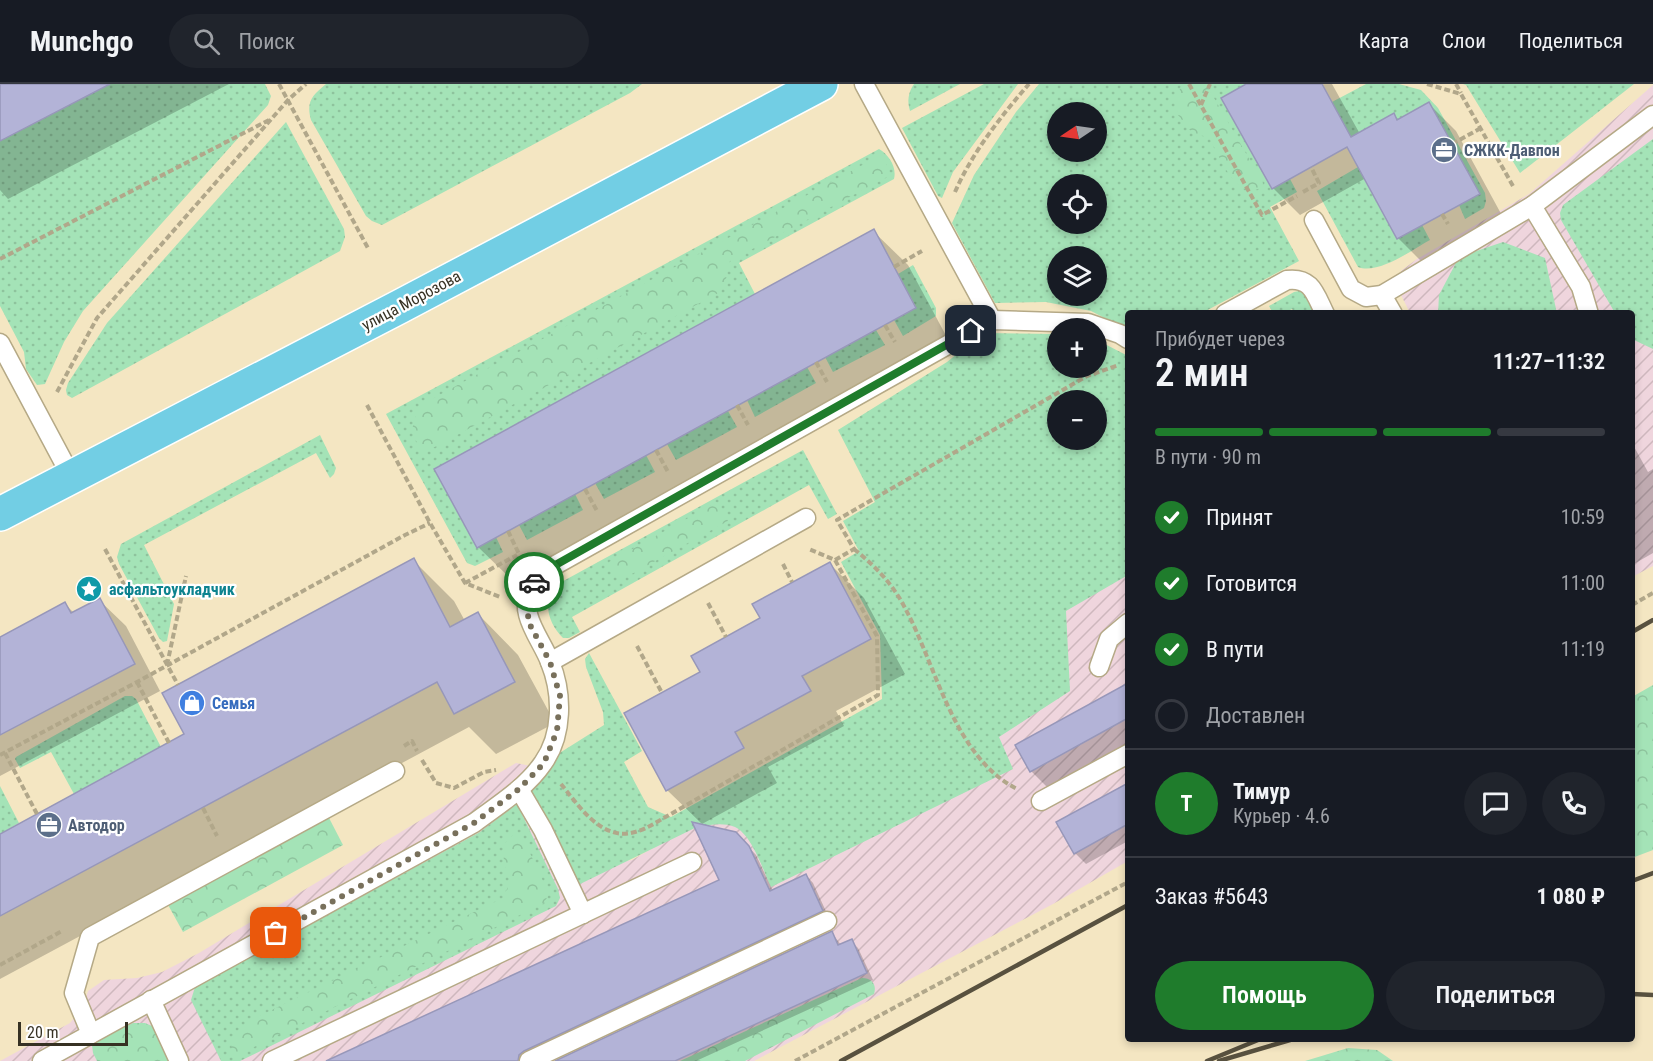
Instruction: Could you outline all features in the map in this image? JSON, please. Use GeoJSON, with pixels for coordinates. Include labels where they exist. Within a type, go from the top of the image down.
{"type":"FeatureCollection","features":[{"type":"Feature","properties":{"kind":"main road","name":"улица Морозова"},"geometry":{"type":"LineString","coordinates":[[0,514],[821,84]]}},
{"type":"Feature","properties":{"kind":"lane"},"geometry":{"type":"LineString","coordinates":[[864,84],[992,320]]}},
{"type":"Feature","properties":{"kind":"lane"},"geometry":{"type":"LineString","coordinates":[[1314,220],[1351,289],[1366,297],[1382,295],[1532,206],[1653,116]]}},
{"type":"Feature","properties":{"kind":"lane"},"geometry":{"type":"LineString","coordinates":[[1532,206],[1581,287],[1588,310]]}},
{"type":"Feature","properties":{"kind":"lane"},"geometry":{"type":"LineString","coordinates":[[1232,310],[1287,280],[1298,279],[1307,282],[1324,310]]}},
{"type":"Feature","properties":{"kind":"lane"},"geometry":{"type":"LineString","coordinates":[[1382,295],[1391,310]]}},
{"type":"Feature","properties":{"kind":"lane"},"geometry":{"type":"LineString","coordinates":[[42,1061],[474,823],[519,789],[544,763],[557,731],[560,696],[550,662],[530,625],[526,606],[531,585],[543,572],[992,320],[1088,323],[1125,337]]}},
{"type":"Feature","properties":{"kind":"lane"},"geometry":{"type":"LineString","coordinates":[[0,343],[71,476]]}},
{"type":"Feature","properties":{"kind":"lane"},"geometry":{"type":"LineString","coordinates":[[550,662],[806,518]]}},
{"type":"Feature","properties":{"kind":"lane"},"geometry":{"type":"LineString","coordinates":[[1099,667],[1109,639],[1125,626]]}},
{"type":"Feature","properties":{"kind":"lane"},"geometry":{"type":"LineString","coordinates":[[1041,801],[1125,756]]}},
{"type":"Feature","properties":{"kind":"lane"},"geometry":{"type":"LineString","coordinates":[[91,1034],[74,993],[90,937],[395,771]]}},
{"type":"Feature","properties":{"kind":"lane"},"geometry":{"type":"LineString","coordinates":[[519,789],[543,830],[583,914]]}},
{"type":"Feature","properties":{"kind":"lane"},"geometry":{"type":"LineString","coordinates":[[272,1061],[692,862]]}},
{"type":"Feature","properties":{"kind":"lane"},"geometry":{"type":"LineString","coordinates":[[529,1061],[827,921]]}},
{"type":"Feature","properties":{"kind":"lane"},"geometry":{"type":"LineString","coordinates":[[151,1000],[180,1061]]}},
{"type":"Feature","properties":{"kind":"path"},"geometry":{"type":"LineString","coordinates":[[279,84],[369,250]]}},
{"type":"Feature","properties":{"kind":"path"},"geometry":{"type":"LineString","coordinates":[[43,424],[62,380],[97,318],[288,100],[306,84]]}},
{"type":"Feature","properties":{"kind":"path"},"geometry":{"type":"LineString","coordinates":[[940,226],[964,172],[1029,84]]}},
{"type":"Feature","properties":{"kind":"path"},"geometry":{"type":"LineString","coordinates":[[1189,84],[1262,214],[1320,183],[1311,167]]}},
{"type":"Feature","properties":{"kind":"path"},"geometry":{"type":"LineString","coordinates":[[1201,105],[1210,84]]}},
{"type":"Feature","properties":{"kind":"path"},"geometry":{"type":"LineString","coordinates":[[1427,84],[1461,94]]}},
{"type":"Feature","properties":{"kind":"path"},"geometry":{"type":"LineString","coordinates":[[1456,84],[1514,187]]}},
{"type":"Feature","properties":{"kind":"path"},"geometry":{"type":"LineString","coordinates":[[0,259],[272,119]]}},
{"type":"Feature","properties":{"kind":"path"},"geometry":{"type":"LineString","coordinates":[[1452,144],[1481,128]]}},
{"type":"Feature","properties":{"kind":"path"},"geometry":{"type":"LineString","coordinates":[[894,267],[923,250]]}},
{"type":"Feature","properties":{"kind":"path"},"geometry":{"type":"LineString","coordinates":[[885,325],[898,348]]}},
{"type":"Feature","properties":{"kind":"path"},"geometry":{"type":"LineString","coordinates":[[816,362],[828,386]]}},
{"type":"Feature","properties":{"kind":"path"},"geometry":{"type":"LineString","coordinates":[[1041,801],[1003,782],[976,756],[950,710],[905,607],[883,574],[854,549],[837,520],[1087,376],[1125,363]]}},
{"type":"Feature","properties":{"kind":"path"},"geometry":{"type":"LineString","coordinates":[[367,405],[465,583],[480,591],[526,606]]}},
{"type":"Feature","properties":{"kind":"path"},"geometry":{"type":"LineString","coordinates":[[737,405],[750,428]]}},
{"type":"Feature","properties":{"kind":"path"},"geometry":{"type":"LineString","coordinates":[[656,450],[669,472]]}},
{"type":"Feature","properties":{"kind":"path"},"geometry":{"type":"LineString","coordinates":[[585,489],[597,512]]}},
{"type":"Feature","properties":{"kind":"path"},"geometry":{"type":"LineString","coordinates":[[0,755],[430,523]]}},
{"type":"Feature","properties":{"kind":"path"},"geometry":{"type":"LineString","coordinates":[[508,531],[519,554]]}},
{"type":"Feature","properties":{"kind":"path"},"geometry":{"type":"LineString","coordinates":[[544,763],[588,818],[604,828],[634,833],[878,695],[877,636],[835,560],[803,546]]}},
{"type":"Feature","properties":{"kind":"path"},"geometry":{"type":"LineString","coordinates":[[105,549],[178,685]]}},
{"type":"Feature","properties":{"kind":"path"},"geometry":{"type":"LineString","coordinates":[[835,560],[854,549]]}},
{"type":"Feature","properties":{"kind":"path"},"geometry":{"type":"LineString","coordinates":[[780,559],[792,582]]}},
{"type":"Feature","properties":{"kind":"path"},"geometry":{"type":"LineString","coordinates":[[167,666],[186,576]]}},
{"type":"Feature","properties":{"kind":"path"},"geometry":{"type":"LineString","coordinates":[[1635,603],[1653,593]]}},
{"type":"Feature","properties":{"kind":"path"},"geometry":{"type":"LineString","coordinates":[[706,600],[726,637]]}},
{"type":"Feature","properties":{"kind":"path"},"geometry":{"type":"LineString","coordinates":[[634,641],[662,693]]}},
{"type":"Feature","properties":{"kind":"path"},"geometry":{"type":"LineString","coordinates":[[137,682],[169,743]]}},
{"type":"Feature","properties":{"kind":"path"},"geometry":{"type":"LineString","coordinates":[[5,753],[38,814]]}},
{"type":"Feature","properties":{"kind":"path"},"geometry":{"type":"LineString","coordinates":[[436,783],[454,788]]}},
{"type":"Feature","properties":{"kind":"path"},"geometry":{"type":"LineString","coordinates":[[203,808],[221,844]]}},
{"type":"Feature","properties":{"kind":"path"},"geometry":{"type":"LineString","coordinates":[[795,1061],[1125,884]]}},
{"type":"Feature","properties":{"kind":"shaded area"},"geometry":{"type":"Polygon","coordinates":[[[1653,85],[1653,566],[1635,575],[1635,310],[1408,310],[1399,291],[1397,281],[1401,271],[1417,259],[1529,194],[1653,85]]]}},
{"type":"Feature","properties":{"kind":"shaded area"},"geometry":{"type":"Polygon","coordinates":[[[1125,556],[1125,863],[1053,904],[754,1061],[0,1061],[70,1023],[83,1007],[88,991],[104,980],[137,978],[162,972],[199,953],[516,763],[541,768],[614,863],[632,860],[984,660],[1125,556]]]}},
{"type":"Feature","properties":{"kind":"green space"},"geometry":{"type":"Polygon","coordinates":[[[110,84],[265,84],[271,96],[268,105],[83,311],[64,342],[45,384],[37,385],[26,369],[24,352],[0,306],[0,141],[110,84]]]}},
{"type":"Feature","properties":{"kind":"green space"},"geometry":{"type":"Polygon","coordinates":[[[326,84],[642,84],[630,93],[382,225],[366,216],[311,120],[309,108],[311,99],[326,84]]]}},
{"type":"Feature","properties":{"kind":"green space"},"geometry":{"type":"Polygon","coordinates":[[[914,84],[960,84],[910,111],[909,97],[914,84]]]}},
{"type":"Feature","properties":{"kind":"green space"},"geometry":{"type":"Polygon","coordinates":[[[984,84],[1018,84],[953,172],[942,198],[938,196],[902,128],[984,84]]]}},
{"type":"Feature","properties":{"kind":"green space"},"geometry":{"type":"Polygon","coordinates":[[[1039,84],[1246,84],[1221,98],[1272,189],[1290,179],[1297,192],[1270,207],[1299,261],[1208,310],[1125,310],[1125,328],[1091,311],[1066,306],[1107,306],[1107,246],[1047,246],[1047,302],[995,303],[952,223],[974,175],[1016,112],[1039,84]]]}},
{"type":"Feature","properties":{"kind":"green space"},"geometry":{"type":"Polygon","coordinates":[[[1182,84],[1206,84],[1263,183],[1262,187],[1253,190],[1236,183],[1223,165],[1209,137],[1193,134],[1178,115],[1175,101],[1182,84]]]}},
{"type":"Feature","properties":{"kind":"green space"},"geometry":{"type":"Polygon","coordinates":[[[1366,84],[1399,84],[1421,90],[1438,108],[1485,193],[1484,208],[1465,219],[1459,205],[1479,193],[1429,102],[1397,120],[1394,114],[1354,144],[1332,102],[1366,84]]]}},
{"type":"Feature","properties":{"kind":"green space"},"geometry":{"type":"Polygon","coordinates":[[[1463,84],[1634,84],[1520,173],[1466,85],[1463,84]]]}},
{"type":"Feature","properties":{"kind":"green space"},"geometry":{"type":"Polygon","coordinates":[[[286,122],[344,229],[345,237],[340,251],[72,398],[67,395],[68,383],[107,323],[286,122]]]}},
{"type":"Feature","properties":{"kind":"green space"},"geometry":{"type":"Polygon","coordinates":[[[1653,139],[1653,349],[1635,340],[1635,310],[1613,310],[1561,220],[1560,213],[1563,205],[1653,139]]]}},
{"type":"Feature","properties":{"kind":"green space"},"geometry":{"type":"Polygon","coordinates":[[[879,149],[891,162],[894,179],[739,263],[755,294],[435,469],[496,537],[503,552],[475,566],[467,563],[386,414],[879,149]]]}},
{"type":"Feature","properties":{"kind":"green space"},"geometry":{"type":"Polygon","coordinates":[[[879,156],[887,165],[887,177],[730,261],[725,284],[720,292],[437,446],[424,451],[415,439],[413,424],[421,405],[879,156]]]}},
{"type":"Feature","properties":{"kind":"green space"},"geometry":{"type":"Polygon","coordinates":[[[1358,167],[1397,239],[1422,225],[1430,240],[1385,265],[1366,269],[1358,267],[1317,191],[1358,167]]]}},
{"type":"Feature","properties":{"kind":"green space"},"geometry":{"type":"Polygon","coordinates":[[[1503,242],[1545,258],[1556,310],[1438,310],[1439,295],[1459,257],[1503,242]]]}},
{"type":"Feature","properties":{"kind":"green space"},"geometry":{"type":"Polygon","coordinates":[[[913,265],[936,308],[936,316],[903,336],[894,320],[916,307],[898,274],[913,265]]]}},
{"type":"Feature","properties":{"kind":"green space"},"geometry":{"type":"Polygon","coordinates":[[[1294,292],[1307,293],[1316,310],[1271,310],[1269,306],[1294,292]]]}},
{"type":"Feature","properties":{"kind":"green space"},"geometry":{"type":"Polygon","coordinates":[[[876,330],[885,345],[833,372],[825,357],[876,330]]]}},
{"type":"Feature","properties":{"kind":"green space"},"geometry":{"type":"Polygon","coordinates":[[[983,333],[1047,334],[1047,378],[1107,378],[1107,345],[1125,354],[1125,577],[1066,611],[1070,691],[999,737],[1013,769],[771,887],[747,837],[735,827],[721,824],[697,827],[576,886],[527,787],[550,759],[604,725],[603,712],[586,667],[585,659],[589,653],[642,751],[624,762],[648,807],[671,817],[882,699],[880,635],[841,562],[859,551],[843,521],[875,502],[838,430],[947,362],[983,333]]]}},
{"type":"Feature","properties":{"kind":"green space"},"geometry":{"type":"Polygon","coordinates":[[[807,367],[816,383],[755,417],[747,400],[807,367]]]}},
{"type":"Feature","properties":{"kind":"green space"},"geometry":{"type":"Polygon","coordinates":[[[728,411],[737,427],[676,460],[667,444],[728,411]]]}},
{"type":"Feature","properties":{"kind":"green space"},"geometry":{"type":"Polygon","coordinates":[[[320,435],[336,468],[330,478],[316,453],[144,545],[174,604],[167,641],[163,642],[119,564],[117,557],[121,544],[320,435]]]}},
{"type":"Feature","properties":{"kind":"green space"},"geometry":{"type":"Polygon","coordinates":[[[803,450],[837,514],[828,519],[809,485],[572,617],[580,632],[569,638],[563,638],[558,632],[551,619],[548,605],[556,585],[803,450]]]}},
{"type":"Feature","properties":{"kind":"green space"},"geometry":{"type":"Polygon","coordinates":[[[646,455],[655,472],[604,499],[595,483],[646,455]]]}},
{"type":"Feature","properties":{"kind":"green space"},"geometry":{"type":"Polygon","coordinates":[[[575,494],[583,510],[527,540],[519,525],[575,494]]]}},
{"type":"Feature","properties":{"kind":"green space"},"geometry":{"type":"Polygon","coordinates":[[[717,502],[728,521],[619,581],[609,562],[717,502]]]}},
{"type":"Feature","properties":{"kind":"green space"},"geometry":{"type":"Polygon","coordinates":[[[1653,685],[1653,850],[1635,857],[1635,695],[1653,685]]]}},
{"type":"Feature","properties":{"kind":"green space"},"geometry":{"type":"Polygon","coordinates":[[[125,696],[132,696],[136,699],[161,747],[74,794],[51,752],[20,768],[16,757],[125,696]]]}},
{"type":"Feature","properties":{"kind":"green space"},"geometry":{"type":"Polygon","coordinates":[[[0,786],[19,823],[0,834],[0,786]]]}},
{"type":"Feature","properties":{"kind":"green space"},"geometry":{"type":"Polygon","coordinates":[[[517,804],[558,889],[560,898],[556,906],[240,1061],[221,1061],[191,1000],[195,987],[480,832],[517,804]]]}},
{"type":"Feature","properties":{"kind":"green space"},"geometry":{"type":"Polygon","coordinates":[[[328,816],[343,845],[183,932],[167,903],[328,816]]]}},
{"type":"Feature","properties":{"kind":"green space"},"geometry":{"type":"Polygon","coordinates":[[[514,834],[523,838],[549,894],[544,903],[236,1056],[231,1051],[233,1035],[247,1022],[503,898],[510,882],[504,863],[503,845],[514,834]]]}},
{"type":"Feature","properties":{"kind":"green space"},"geometry":{"type":"Polygon","coordinates":[[[862,978],[869,979],[873,983],[874,994],[745,1061],[680,1061],[862,978]]]}},
{"type":"Feature","properties":{"kind":"green space"},"geometry":{"type":"Polygon","coordinates":[[[133,1023],[145,1023],[152,1026],[170,1061],[97,1061],[92,1045],[103,1037],[133,1023]]]}},
{"type":"Feature","properties":{"kind":"green space"},"geometry":{"type":"Polygon","coordinates":[[[1348,1048],[1377,1050],[1393,1061],[1305,1061],[1348,1048]]]}},
{"type":"Feature","properties":{"kind":"building"},"geometry":{"type":"Polygon","coordinates":[[[0,84],[110,84],[0,141],[0,84]]]}},
{"type":"Feature","properties":{"kind":"building"},"geometry":{"type":"Polygon","coordinates":[[[1246,84],[1322,84],[1351,137],[1394,113],[1397,120],[1429,102],[1480,194],[1397,239],[1347,147],[1272,189],[1221,98],[1246,84]]]}},
{"type":"Feature","properties":{"kind":"building"},"geometry":{"type":"Polygon","coordinates":[[[874,229],[916,308],[477,548],[434,469],[874,229]]]}},
{"type":"Feature","properties":{"kind":"building"},"geometry":{"type":"Polygon","coordinates":[[[414,558],[450,627],[478,612],[515,682],[454,714],[437,682],[0,916],[0,834],[184,734],[162,693],[414,558]]]}},
{"type":"Feature","properties":{"kind":"building"},"geometry":{"type":"Polygon","coordinates":[[[830,562],[871,639],[802,676],[811,691],[735,732],[744,748],[666,791],[624,713],[700,672],[691,656],[760,618],[752,604],[830,562]]]}},
{"type":"Feature","properties":{"kind":"building"},"geometry":{"type":"Polygon","coordinates":[[[100,598],[135,664],[0,735],[0,637],[65,602],[71,613],[100,598]]]}},
{"type":"Feature","properties":{"kind":"building"},"geometry":{"type":"Polygon","coordinates":[[[1125,685],[1125,720],[1030,772],[1015,745],[1125,685]]]}},
{"type":"Feature","properties":{"kind":"building"},"geometry":{"type":"Polygon","coordinates":[[[1125,785],[1125,826],[1074,854],[1056,822],[1125,785]]]}},
{"type":"Feature","properties":{"kind":"building"},"geometry":{"type":"Polygon","coordinates":[[[692,822],[736,832],[749,846],[770,891],[806,874],[823,911],[524,1051],[519,1055],[518,1061],[326,1061],[719,880],[692,822]]]}},
{"type":"Feature","properties":{"kind":"building"},"geometry":{"type":"Polygon","coordinates":[[[832,931],[838,945],[852,939],[867,973],[675,1061],[555,1061],[832,931]]]}},
{"type":"Feature","properties":{"kind":"railway"},"geometry":{"type":"LineString","coordinates":[[1635,630],[1653,620]]}},
{"type":"Feature","properties":{"kind":"railway"},"geometry":{"type":"LineString","coordinates":[[1635,880],[1653,873]]}},
{"type":"Feature","properties":{"kind":"railway"},"geometry":{"type":"LineString","coordinates":[[841,1061],[1125,907]]}},
{"type":"Feature","properties":{"kind":"railway"},"geometry":{"type":"LineString","coordinates":[[1635,994],[1653,995]]}},
{"type":"Feature","properties":{"kind":"railway"},"geometry":{"type":"LineString","coordinates":[[1207,1061],[1253,1042]]}},
{"type":"Feature","properties":{"kind":"railway"},"geometry":{"type":"LineString","coordinates":[[1219,1061],[1283,1042]]}},
{"type":"Feature","properties":{"kind":"way so far"},"geometry":{"type":"LineString","coordinates":[[276,933],[474,823],[519,789],[544,763],[557,731],[560,696],[550,662],[530,625],[526,606],[531,585],[534,582]]}},
{"type":"Feature","properties":{"kind":"place","name":"СЖКК-Давпон"},"geometry":{"type":"Point","coordinates":[1444,150]}},
{"type":"Feature","properties":{"kind":"place","name":"асфальтоукладчик"},"geometry":{"type":"Point","coordinates":[89,589]}},
{"type":"Feature","properties":{"kind":"place","name":"Семья"},"geometry":{"type":"Point","coordinates":[192,703]}},
{"type":"Feature","properties":{"kind":"place","name":"Автодор"},"geometry":{"type":"Point","coordinates":[49,825]}},
{"type":"Feature","properties":{"kind":"route"},"geometry":{"type":"LineString","coordinates":[[534,582],[543,572],[971,331]]}}]}
